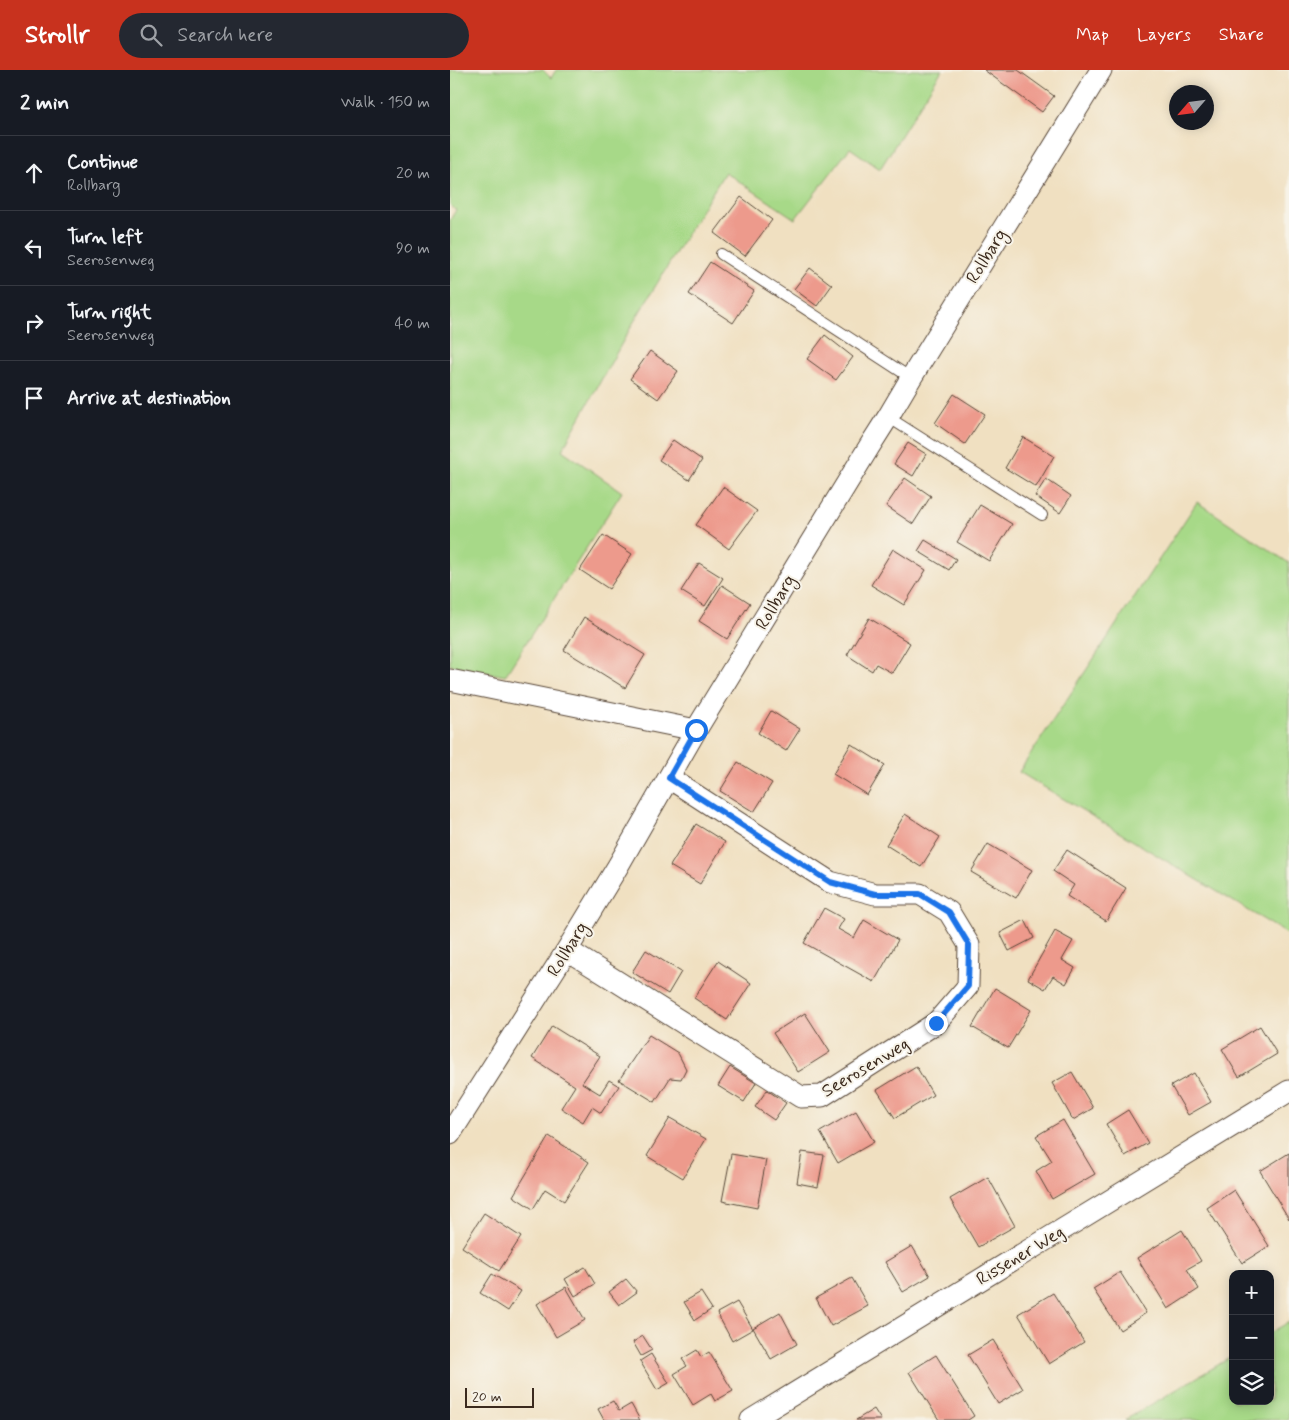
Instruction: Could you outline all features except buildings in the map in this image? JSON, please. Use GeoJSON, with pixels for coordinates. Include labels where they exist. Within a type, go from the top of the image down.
{"type":"FeatureCollection","features":[{"type":"Feature","properties":{"kind":"street","name":"Rollbarg"},"geometry":{"type":"LineString","coordinates":[[450,1134],[567,950],[618,866],[696,730],[1101,70]]}},
{"type":"Feature","properties":{"kind":"street"},"geometry":{"type":"LineString","coordinates":[[450,680],[696,730]]}},
{"type":"Feature","properties":{"kind":"street","name":"Seerosenweg"},"geometry":{"type":"LineString","coordinates":[[567,950],[801,1097],[822,1096],[936,1023],[968,986],[969,945],[949,912],[920,894],[875,894],[830,882],[669,778]]}},
{"type":"Feature","properties":{"kind":"street","name":"Rissener Weg"},"geometry":{"type":"LineString","coordinates":[[751,1420],[1289,1091]]}},
{"type":"Feature","properties":{"kind":"lane"},"geometry":{"type":"LineString","coordinates":[[722,254],[911,378]]}},
{"type":"Feature","properties":{"kind":"lane"},"geometry":{"type":"LineString","coordinates":[[888,417],[1042,515]]}},
{"type":"Feature","properties":{"kind":"green space"},"geometry":{"type":"Polygon","coordinates":[[[450,70],[543,70],[551,78],[556,70],[942,70],[880,169],[850,148],[795,219],[725,172],[636,318],[562,450],[622,492],[505,676],[450,665],[450,220],[456,210],[450,205],[450,70]]]}},
{"type":"Feature","properties":{"kind":"green space"},"geometry":{"type":"Polygon","coordinates":[[[1197,502],[1289,563],[1289,935],[1019,772],[1197,502]]]}},
{"type":"Feature","properties":{"kind":"green space"},"geometry":{"type":"Polygon","coordinates":[[[1289,1322],[1289,1420],[1125,1420],[1229,1358],[1229,1405],[1274,1405],[1274,1331],[1289,1322]]]}},
{"type":"Feature","properties":{"kind":"route"},"geometry":{"type":"LineString","coordinates":[[696,730],[669,778],[830,882],[875,894],[920,894],[949,912],[969,945],[968,986],[936,1023]]}}]}
